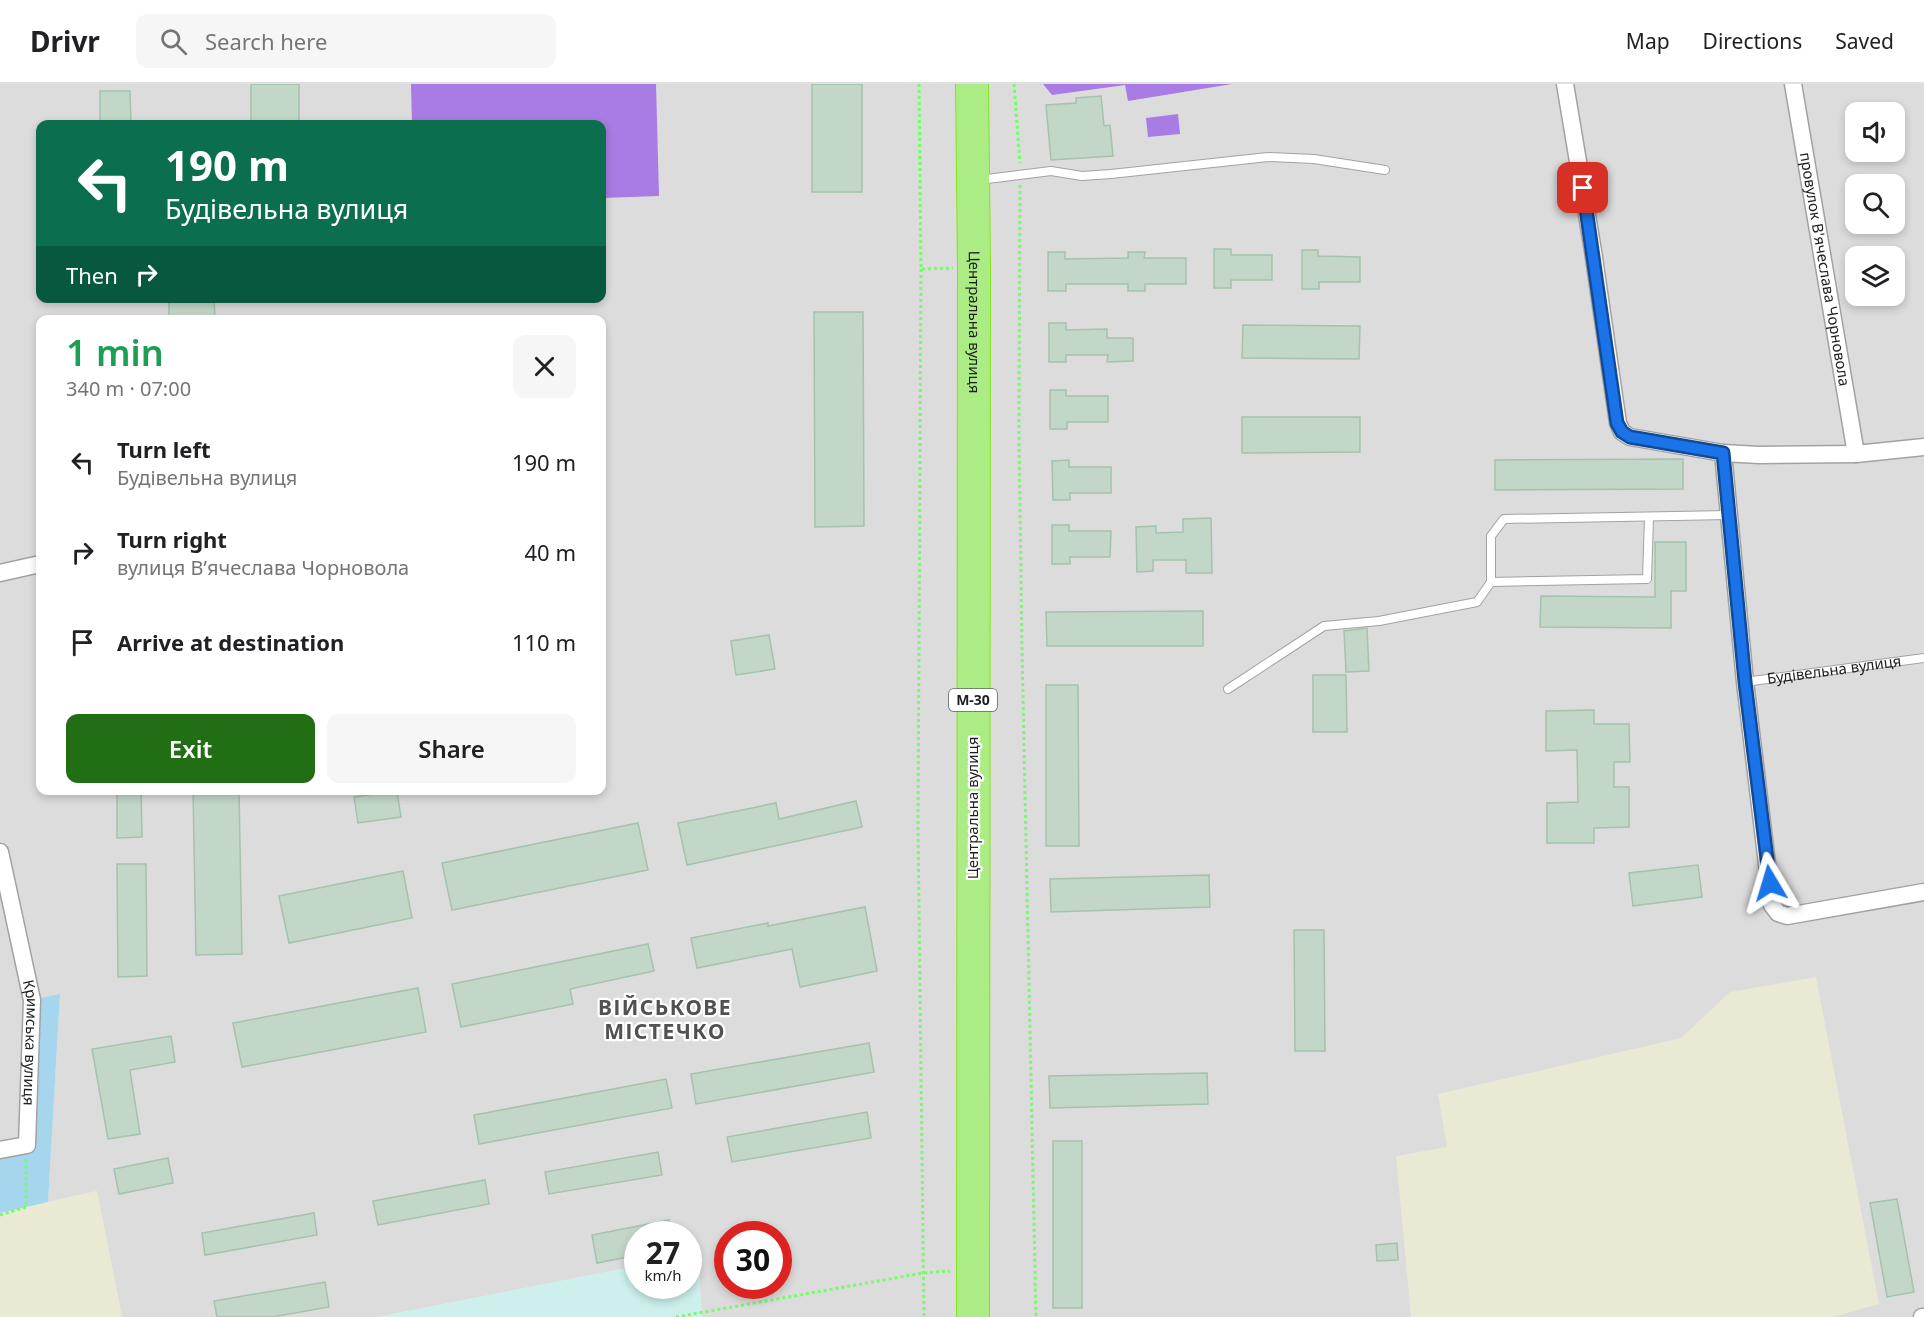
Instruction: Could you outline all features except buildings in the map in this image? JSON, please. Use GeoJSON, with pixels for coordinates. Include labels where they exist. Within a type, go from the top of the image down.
{"type":"FeatureCollection","features":[{"type":"Feature","properties":{"kind":"highway","name":"Центральна вулиця"},"geometry":{"type":"LineString","coordinates":[[972,84],[973,1317]]}},
{"type":"Feature","properties":{"kind":"street"},"geometry":{"type":"LineString","coordinates":[[1565,84],[1593,251],[1617,423],[1622,432],[1630,437],[1723,453],[1759,456],[1856,454],[1924,447]]}},
{"type":"Feature","properties":{"kind":"street","name":"провулок В'ячеслава Чорновола"},"geometry":{"type":"LineString","coordinates":[[1793,84],[1856,454]]}},
{"type":"Feature","properties":{"kind":"street"},"geometry":{"type":"LineString","coordinates":[[1723,453],[1745,682],[1773,905],[1778,913],[1786,916],[1924,892]]}},
{"type":"Feature","properties":{"kind":"street"},"geometry":{"type":"LineString","coordinates":[[0,573],[36,565]]}},
{"type":"Feature","properties":{"kind":"street","name":"Кримська вулиця"},"geometry":{"type":"LineString","coordinates":[[0,852],[7,918],[32,999],[27,1145]]}},
{"type":"Feature","properties":{"kind":"street"},"geometry":{"type":"LineString","coordinates":[[0,1150],[27,1145]]}},
{"type":"Feature","properties":{"kind":"lane"},"geometry":{"type":"LineString","coordinates":[[973,181],[1051,171],[1082,176],[1268,156],[1314,159],[1385,170]]}},
{"type":"Feature","properties":{"kind":"lane"},"geometry":{"type":"LineString","coordinates":[[1228,689],[1324,626],[1379,621],[1477,602],[1491,582],[1491,536],[1504,519],[1729,516]]}},
{"type":"Feature","properties":{"kind":"lane"},"geometry":{"type":"LineString","coordinates":[[1491,582],[1647,579],[1649,518]]}},
{"type":"Feature","properties":{"kind":"lane","name":"Будівельна вулиця"},"geometry":{"type":"LineString","coordinates":[[1745,682],[1924,658]]}},
{"type":"Feature","properties":{"kind":"path"},"geometry":{"type":"LineString","coordinates":[[919,84],[921,269],[918,827],[924,1317]]}},
{"type":"Feature","properties":{"kind":"path"},"geometry":{"type":"LineString","coordinates":[[1014,84],[1020,175],[1019,435],[1022,672],[1036,1317]]}},
{"type":"Feature","properties":{"kind":"path"},"geometry":{"type":"LineString","coordinates":[[921,269],[954,268]]}},
{"type":"Feature","properties":{"kind":"path"},"geometry":{"type":"LineString","coordinates":[[0,1215],[26,1207],[27,1145]]}},
{"type":"Feature","properties":{"kind":"path"},"geometry":{"type":"LineString","coordinates":[[676,1317],[923,1273],[973,1270]]}},
{"type":"Feature","properties":{"kind":"shaded area"},"geometry":{"type":"Polygon","coordinates":[[[0,84],[1924,84],[1924,1317],[702,1317],[702,1221],[624,1221],[624,1269],[377,1317],[122,1317],[97,1191],[48,1202],[60,994],[27,1145],[0,1150],[0,84]]]}},
{"type":"Feature","properties":{"kind":"shaded area"},"geometry":{"type":"Polygon","coordinates":[[[411,84],[656,84],[659,196],[606,198],[606,120],[412,120],[411,84]]]}},
{"type":"Feature","properties":{"kind":"shaded area"},"geometry":{"type":"Polygon","coordinates":[[[1043,84],[1232,84],[1128,101],[1125,85],[1052,95],[1043,84]]]}},
{"type":"Feature","properties":{"kind":"shaded area"},"geometry":{"type":"Polygon","coordinates":[[[1178,114],[1180,134],[1148,137],[1146,118],[1178,114]]]}},
{"type":"Feature","properties":{"kind":"shaded area"},"geometry":{"type":"Polygon","coordinates":[[[1816,977],[1879,1304],[1833,1317],[1411,1317],[1396,1156],[1447,1147],[1438,1094],[1681,1038],[1730,992],[1816,977]]]}},
{"type":"Feature","properties":{"kind":"shaded area"},"geometry":{"type":"Polygon","coordinates":[[[60,994],[48,1202],[0,1213],[0,1150],[27,1145],[32,1000],[60,994]]]}},
{"type":"Feature","properties":{"kind":"shaded area"},"geometry":{"type":"Polygon","coordinates":[[[97,1191],[122,1317],[0,1317],[0,1213],[97,1191]]]}},
{"type":"Feature","properties":{"kind":"shaded area"},"geometry":{"type":"Polygon","coordinates":[[[624,1269],[624,1299],[701,1299],[702,1317],[377,1317],[624,1269]]]}},
{"type":"Feature","properties":{"kind":"district","name":"ВІЙСЬКОВЕ МІСТЕЧКО"},"geometry":{"type":"Point","coordinates":[665,1020]}},
{"type":"Feature","properties":{"kind":"route"},"geometry":{"type":"LineString","coordinates":[[1583,188],[1617,423],[1622,432],[1630,437],[1723,453],[1745,682],[1770,883]]}}]}
